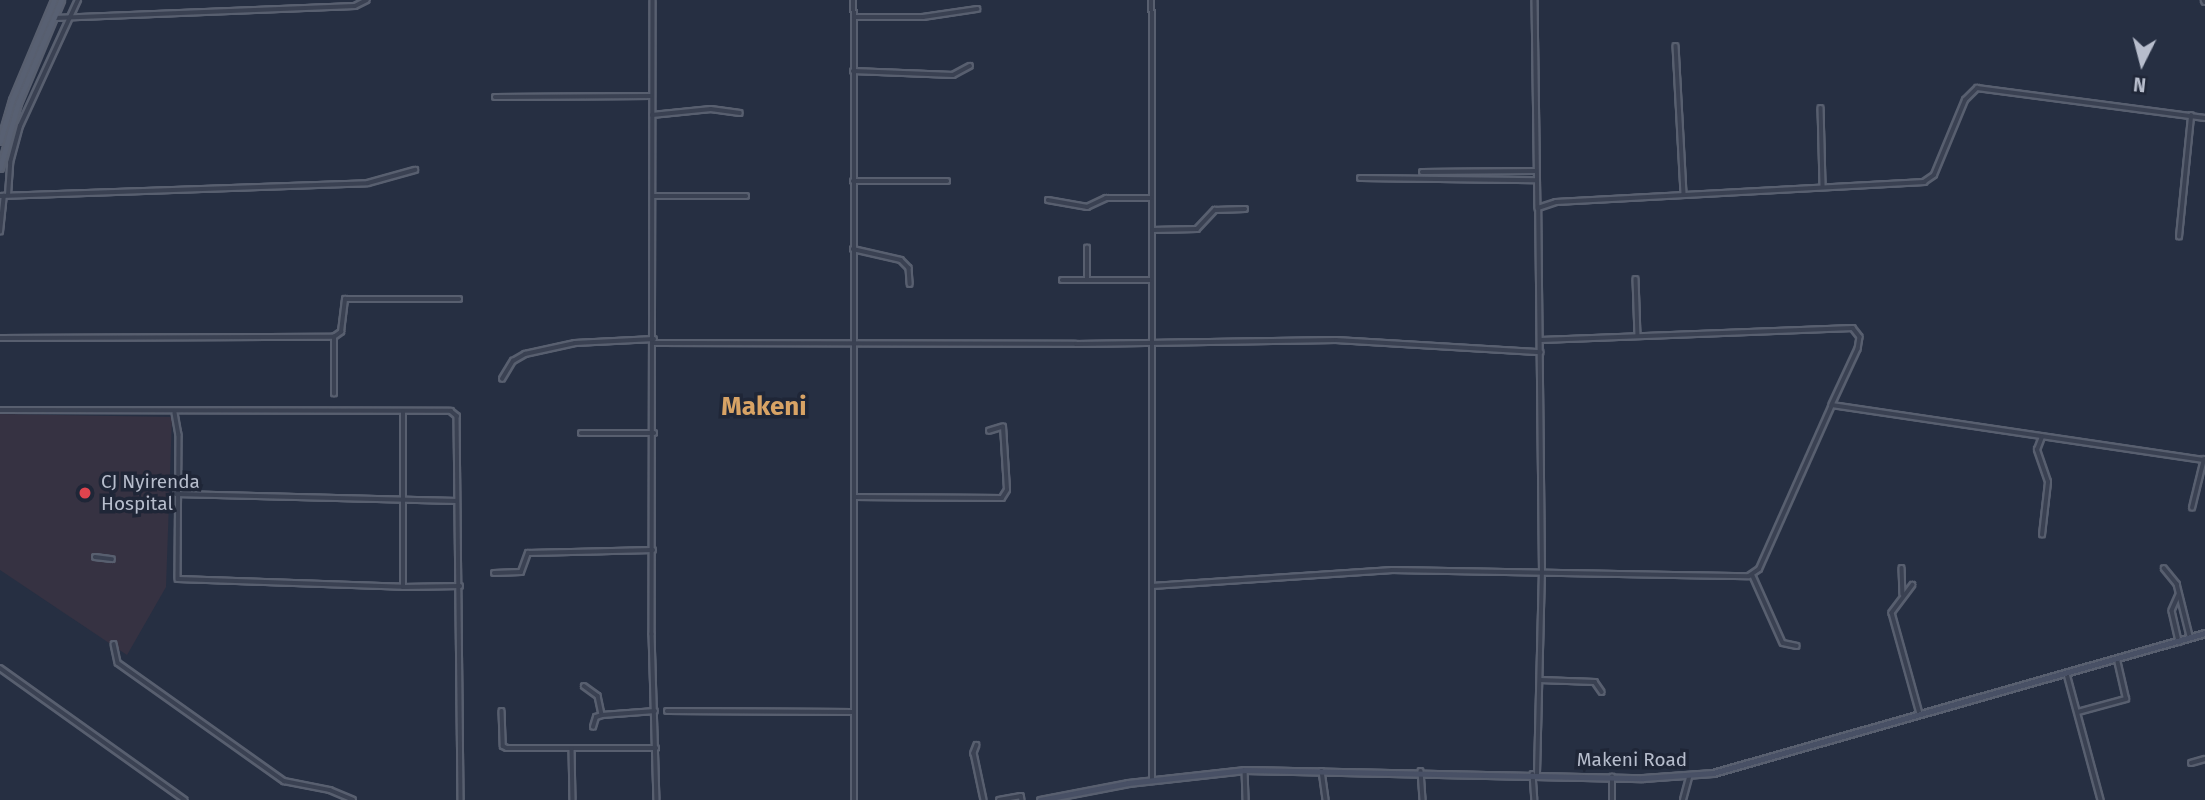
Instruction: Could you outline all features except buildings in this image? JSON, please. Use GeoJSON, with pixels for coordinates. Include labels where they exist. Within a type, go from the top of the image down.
{"type":"FeatureCollection","features":[{"type":"Feature","properties":{"kind":"main road"},"geometry":{"type":"LineString","coordinates":[[0,168],[3,141],[54,0]]}},
{"type":"Feature","properties":{"kind":"main road"},"geometry":{"type":"LineString","coordinates":[[3,141],[61,0]]}},
{"type":"Feature","properties":{"kind":"main road","name":"Makeni Road"},"geometry":{"type":"LineString","coordinates":[[1041,800],[1153,779],[1245,770],[1322,769],[1689,777],[1740,768],[2205,633]]}},
{"type":"Feature","properties":{"kind":"street"},"geometry":{"type":"LineString","coordinates":[[0,232],[4,196],[20,126],[78,0]]}},
{"type":"Feature","properties":{"kind":"street"},"geometry":{"type":"LineString","coordinates":[[53,18],[71,15],[355,6],[367,0]]}},
{"type":"Feature","properties":{"kind":"street"},"geometry":{"type":"LineString","coordinates":[[653,0],[653,550],[657,800]]}},
{"type":"Feature","properties":{"kind":"street"},"geometry":{"type":"LineString","coordinates":[[854,0],[852,343],[855,800]]}},
{"type":"Feature","properties":{"kind":"street"},"geometry":{"type":"LineString","coordinates":[[1152,0],[1150,341],[1153,779]]}},
{"type":"Feature","properties":{"kind":"street"},"geometry":{"type":"LineString","coordinates":[[1535,0],[1542,572],[1535,800]]}},
{"type":"Feature","properties":{"kind":"street"},"geometry":{"type":"LineString","coordinates":[[854,17],[923,17],[977,9]]}},
{"type":"Feature","properties":{"kind":"street"},"geometry":{"type":"LineString","coordinates":[[1676,46],[1684,194]]}},
{"type":"Feature","properties":{"kind":"street"},"geometry":{"type":"LineString","coordinates":[[853,71],[953,75],[970,66]]}},
{"type":"Feature","properties":{"kind":"street"},"geometry":{"type":"LineString","coordinates":[[1538,208],[1556,202],[1928,180],[1969,93],[1978,88],[2205,118]]}},
{"type":"Feature","properties":{"kind":"street"},"geometry":{"type":"LineString","coordinates":[[495,97],[651,96]]}},
{"type":"Feature","properties":{"kind":"street"},"geometry":{"type":"LineString","coordinates":[[18,103],[27,106]]}},
{"type":"Feature","properties":{"kind":"street"},"geometry":{"type":"LineString","coordinates":[[652,115],[711,108],[740,113]]}},
{"type":"Feature","properties":{"kind":"street"},"geometry":{"type":"LineString","coordinates":[[1821,108],[1824,186]]}},
{"type":"Feature","properties":{"kind":"street"},"geometry":{"type":"LineString","coordinates":[[2179,237],[2191,116]]}},
{"type":"Feature","properties":{"kind":"street"},"geometry":{"type":"LineString","coordinates":[[12,123],[20,126]]}},
{"type":"Feature","properties":{"kind":"street"},"geometry":{"type":"LineString","coordinates":[[3,141],[15,144]]}},
{"type":"Feature","properties":{"kind":"street"},"geometry":{"type":"LineString","coordinates":[[4,196],[368,183],[415,170]]}},
{"type":"Feature","properties":{"kind":"street"},"geometry":{"type":"LineString","coordinates":[[1422,172],[1536,171]]}},
{"type":"Feature","properties":{"kind":"street"},"geometry":{"type":"LineString","coordinates":[[1360,178],[1536,180]]}},
{"type":"Feature","properties":{"kind":"street"},"geometry":{"type":"LineString","coordinates":[[853,181],[947,181]]}},
{"type":"Feature","properties":{"kind":"street"},"geometry":{"type":"LineString","coordinates":[[653,196],[746,195]]}},
{"type":"Feature","properties":{"kind":"street"},"geometry":{"type":"LineString","coordinates":[[1048,200],[1087,207],[1110,197],[1151,198]]}},
{"type":"Feature","properties":{"kind":"street"},"geometry":{"type":"LineString","coordinates":[[1151,230],[1197,229],[1215,210],[1245,209]]}},
{"type":"Feature","properties":{"kind":"street"},"geometry":{"type":"LineString","coordinates":[[1087,248],[1087,280]]}},
{"type":"Feature","properties":{"kind":"street"},"geometry":{"type":"LineString","coordinates":[[853,249],[901,260],[909,268],[911,284]]}},
{"type":"Feature","properties":{"kind":"street"},"geometry":{"type":"LineString","coordinates":[[1636,279],[1638,335]]}},
{"type":"Feature","properties":{"kind":"street"},"geometry":{"type":"LineString","coordinates":[[1062,281],[1150,280]]}},
{"type":"Feature","properties":{"kind":"street"},"geometry":{"type":"LineString","coordinates":[[0,338],[334,337],[341,333],[345,299],[459,299]]}},
{"type":"Feature","properties":{"kind":"street"},"geometry":{"type":"LineString","coordinates":[[1541,340],[1853,328],[1860,337],[1858,349],[1752,575],[1783,643],[1797,646]]}},
{"type":"Feature","properties":{"kind":"street"},"geometry":{"type":"LineString","coordinates":[[334,337],[334,394]]}},
{"type":"Feature","properties":{"kind":"street"},"geometry":{"type":"LineString","coordinates":[[502,379],[513,361],[525,354],[575,343],[1336,340],[1541,352]]}},
{"type":"Feature","properties":{"kind":"street"},"geometry":{"type":"LineString","coordinates":[[1832,404],[2204,459],[2192,508]]}},
{"type":"Feature","properties":{"kind":"street"},"geometry":{"type":"LineString","coordinates":[[0,410],[175,413],[451,411],[457,416],[461,800]]}},
{"type":"Feature","properties":{"kind":"street"},"geometry":{"type":"LineString","coordinates":[[403,412],[403,587]]}},
{"type":"Feature","properties":{"kind":"street"},"geometry":{"type":"LineString","coordinates":[[175,413],[179,435],[176,575],[182,582],[460,586]]}},
{"type":"Feature","properties":{"kind":"street"},"geometry":{"type":"LineString","coordinates":[[853,497],[1003,498],[1007,490],[1003,427],[990,431]]}},
{"type":"Feature","properties":{"kind":"street"},"geometry":{"type":"LineString","coordinates":[[581,433],[654,433]]}},
{"type":"Feature","properties":{"kind":"street"},"geometry":{"type":"LineString","coordinates":[[2042,437],[2037,450],[2048,482],[2042,535]]}},
{"type":"Feature","properties":{"kind":"street"},"geometry":{"type":"LineString","coordinates":[[176,494],[458,502]]}},
{"type":"Feature","properties":{"kind":"street"},"geometry":{"type":"LineString","coordinates":[[495,573],[521,572],[528,553],[653,550]]}},
{"type":"Feature","properties":{"kind":"street"},"geometry":{"type":"LineString","coordinates":[[95,557],[112,559]]}},
{"type":"Feature","properties":{"kind":"street"},"geometry":{"type":"LineString","coordinates":[[1902,568],[1903,594]]}},
{"type":"Feature","properties":{"kind":"street"},"geometry":{"type":"LineString","coordinates":[[2164,568],[2175,579],[2191,638]]}},
{"type":"Feature","properties":{"kind":"street"},"geometry":{"type":"LineString","coordinates":[[1152,586],[1392,570],[1752,575]]}},
{"type":"Feature","properties":{"kind":"street"},"geometry":{"type":"LineString","coordinates":[[1913,585],[1903,594],[1892,615],[1921,717]]}},
{"type":"Feature","properties":{"kind":"street"},"geometry":{"type":"LineString","coordinates":[[2179,595],[2172,611],[2179,642]]}},
{"type":"Feature","properties":{"kind":"street"},"geometry":{"type":"LineString","coordinates":[[114,644],[118,663],[284,781],[330,790],[353,800]]}},
{"type":"Feature","properties":{"kind":"street"},"geometry":{"type":"LineString","coordinates":[[2078,712],[2126,699],[2117,660]]}},
{"type":"Feature","properties":{"kind":"street"},"geometry":{"type":"LineString","coordinates":[[0,668],[185,800]]}},
{"type":"Feature","properties":{"kind":"street"},"geometry":{"type":"LineString","coordinates":[[2067,674],[2101,800]]}},
{"type":"Feature","properties":{"kind":"street"},"geometry":{"type":"LineString","coordinates":[[1539,680],[1595,682],[1602,692]]}},
{"type":"Feature","properties":{"kind":"street"},"geometry":{"type":"LineString","coordinates":[[584,686],[598,695],[602,715]]}},
{"type":"Feature","properties":{"kind":"street"},"geometry":{"type":"LineString","coordinates":[[502,711],[504,747],[656,748]]}},
{"type":"Feature","properties":{"kind":"street"},"geometry":{"type":"LineString","coordinates":[[593,727],[596,717],[602,715],[655,711]]}},
{"type":"Feature","properties":{"kind":"street"},"geometry":{"type":"LineString","coordinates":[[667,711],[853,712]]}},
{"type":"Feature","properties":{"kind":"street"},"geometry":{"type":"LineString","coordinates":[[977,745],[974,754],[984,800]]}},
{"type":"Feature","properties":{"kind":"street"},"geometry":{"type":"LineString","coordinates":[[572,749],[573,800]]}},
{"type":"Feature","properties":{"kind":"street"},"geometry":{"type":"LineString","coordinates":[[2190,763],[2205,760]]}},
{"type":"Feature","properties":{"kind":"street"},"geometry":{"type":"LineString","coordinates":[[1322,769],[1326,800]]}},
{"type":"Feature","properties":{"kind":"street"},"geometry":{"type":"LineString","coordinates":[[1245,770],[1246,800]]}},
{"type":"Feature","properties":{"kind":"street"},"geometry":{"type":"LineString","coordinates":[[1421,771],[1423,800]]}},
{"type":"Feature","properties":{"kind":"street"},"geometry":{"type":"LineString","coordinates":[[1612,777],[1612,800]]}},
{"type":"Feature","properties":{"kind":"street"},"geometry":{"type":"LineString","coordinates":[[1683,800],[1689,777]]}},
{"type":"Feature","properties":{"kind":"street"},"geometry":{"type":"LineString","coordinates":[[999,800],[1021,796],[1022,800]]}},
{"type":"Feature","properties":{"kind":"shaded area","name":"CJ Nyirenda Hospital"},"geometry":{"type":"Polygon","coordinates":[[[0,414],[172,417],[166,587],[127,655],[0,570],[0,414]]]}},
{"type":"Feature","properties":{"kind":"place","name":"CJ Nyirenda Hospital"},"geometry":{"type":"Point","coordinates":[85,493]}},
{"type":"Feature","properties":{"kind":"district","name":"Makeni"},"geometry":{"type":"Point","coordinates":[764,407]}}]}
